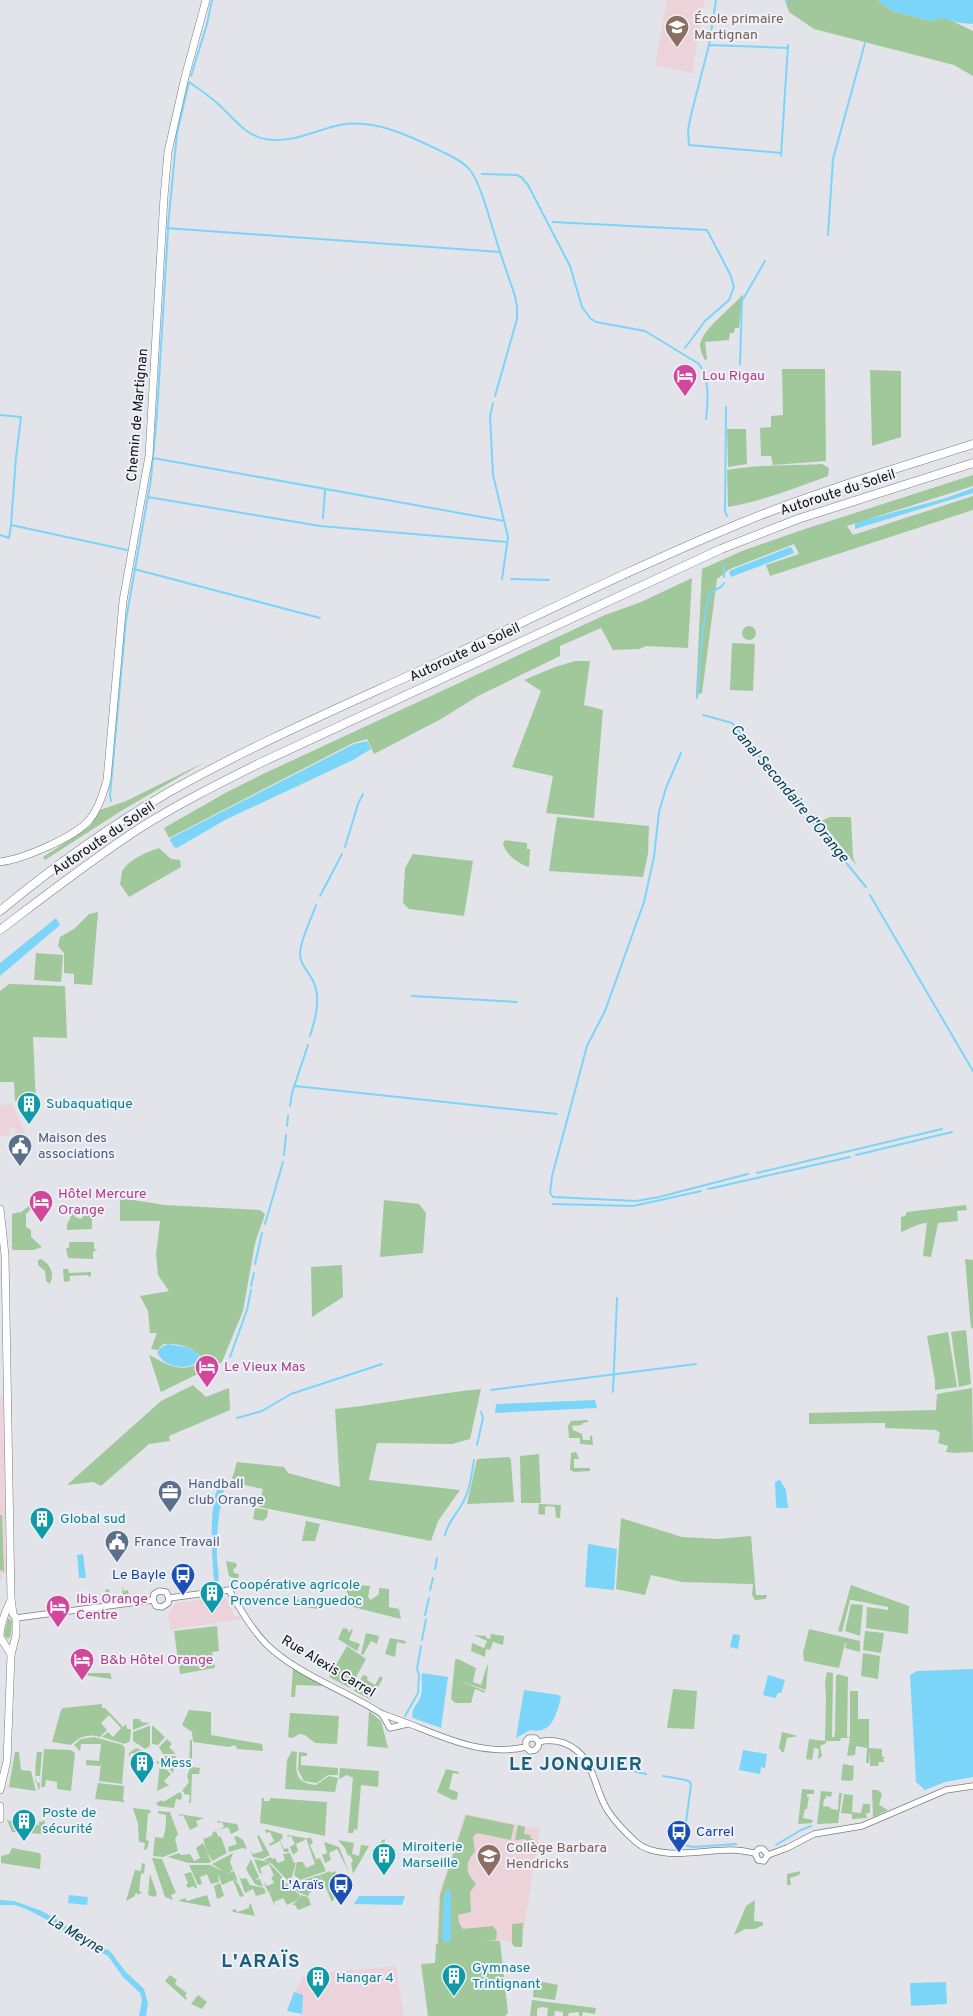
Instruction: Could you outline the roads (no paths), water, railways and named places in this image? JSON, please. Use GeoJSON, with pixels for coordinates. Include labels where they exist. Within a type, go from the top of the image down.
{"type":"FeatureCollection","features":[{"type":"Feature","properties":{"kind":"highway","name":"Autoroute du Soleil"},"geometry":{"type":"LineString","coordinates":[[0,911],[107,831],[175,789],[247,751],[739,524],[827,492],[973,444]]}},
{"type":"Feature","properties":{"kind":"highway","name":"Autoroute du Soleil"},"geometry":{"type":"LineString","coordinates":[[0,930],[76,872],[141,828],[186,801],[258,764],[721,549],[798,519],[973,463]]}},
{"type":"Feature","properties":{"kind":"main road","name":"Chemin de Martignan"},"geometry":{"type":"LineString","coordinates":[[0,862],[26,856],[50,845],[84,825],[99,804],[106,780],[122,610],[149,456],[168,152],[185,77],[206,0]]}},
{"type":"Feature","properties":{"kind":"main road"},"geometry":{"type":"LineString","coordinates":[[0,1209],[5,1255],[11,1599],[16,1635],[12,1655],[12,1688],[6,1768],[0,1790]]}},
{"type":"Feature","properties":{"kind":"main road"},"geometry":{"type":"LineString","coordinates":[[12,1615],[2,1620],[0,1636],[12,1655]]}},
{"type":"Feature","properties":{"kind":"main road"},"geometry":{"type":"LineString","coordinates":[[5,1643],[10,1644],[14,1641]]}},
{"type":"Feature","properties":{"kind":"main road"},"geometry":{"type":"LineString","coordinates":[[0,1776],[7,1748]]}},
{"type":"Feature","properties":{"kind":"main road"},"geometry":{"type":"LineString","coordinates":[[0,1806],[0,1819]]}},
{"type":"Feature","properties":{"kind":"street","name":"Rue Alexis Carrel"},"geometry":{"type":"LineString","coordinates":[[169,1598],[229,1590],[251,1626],[267,1644],[296,1666],[389,1719]]}},
{"type":"Feature","properties":{"kind":"street"},"geometry":{"type":"LineString","coordinates":[[159,1591],[166,1592],[169,1598],[168,1603],[162,1607],[156,1606],[153,1600],[154,1594],[159,1591]]}},
{"type":"Feature","properties":{"kind":"street"},"geometry":{"type":"LineString","coordinates":[[12,1615],[153,1600]]}},
{"type":"Feature","properties":{"kind":"street"},"geometry":{"type":"LineString","coordinates":[[398,1724],[395,1717],[389,1719],[390,1728],[398,1724],[407,1724],[471,1746],[500,1750],[526,1747],[530,1751],[536,1750],[539,1746],[538,1742],[552,1739],[571,1746],[590,1766],[608,1810],[623,1830],[643,1848],[660,1852],[730,1850],[755,1853],[759,1849],[763,1849],[768,1855]]}},
{"type":"Feature","properties":{"kind":"street"},"geometry":{"type":"LineString","coordinates":[[755,1853],[756,1859],[762,1862],[767,1859],[768,1855],[814,1834],[862,1826],[888,1817],[946,1790],[973,1786]]}},
{"type":"Feature","properties":{"kind":"water"},"geometry":{"type":"Polygon","coordinates":[[[877,0],[973,0],[973,24],[941,18],[930,21],[893,11],[877,0]]]}},
{"type":"Feature","properties":{"kind":"water"},"geometry":{"type":"Polygon","coordinates":[[[973,488],[973,493],[855,529],[855,523],[946,498],[973,488]]]}},
{"type":"Feature","properties":{"kind":"water"},"geometry":{"type":"Polygon","coordinates":[[[790,547],[794,553],[731,577],[729,572],[731,570],[790,547]]]}},
{"type":"Feature","properties":{"kind":"water"},"geometry":{"type":"Polygon","coordinates":[[[367,741],[371,749],[353,760],[225,820],[177,848],[174,847],[170,840],[354,744],[367,741]]]}},
{"type":"Feature","properties":{"kind":"water"},"geometry":{"type":"Polygon","coordinates":[[[56,918],[60,925],[0,976],[0,963],[56,918]]]}},
{"type":"Feature","properties":{"kind":"water"},"geometry":{"type":"Polygon","coordinates":[[[168,1344],[186,1347],[196,1352],[199,1356],[198,1361],[182,1367],[164,1361],[157,1352],[168,1344]]]}},
{"type":"Feature","properties":{"kind":"water"},"geometry":{"type":"Polygon","coordinates":[[[595,1400],[596,1408],[495,1413],[496,1404],[595,1400]]]}},
{"type":"Feature","properties":{"kind":"water"},"geometry":{"type":"Polygon","coordinates":[[[780,1480],[786,1490],[788,1508],[777,1508],[776,1506],[775,1482],[780,1480]]]}},
{"type":"Feature","properties":{"kind":"water"},"geometry":{"type":"Polygon","coordinates":[[[222,1481],[225,1485],[218,1521],[217,1562],[219,1578],[215,1588],[212,1516],[217,1489],[222,1481]]]}},
{"type":"Feature","properties":{"kind":"water"},"geometry":{"type":"Polygon","coordinates":[[[588,1544],[617,1549],[614,1590],[585,1587],[588,1544]]]}},
{"type":"Feature","properties":{"kind":"water"},"geometry":{"type":"Polygon","coordinates":[[[83,1554],[86,1578],[79,1578],[77,1555],[83,1554]]]}},
{"type":"Feature","properties":{"kind":"water"},"geometry":{"type":"Polygon","coordinates":[[[733,1634],[740,1635],[738,1649],[730,1647],[733,1634]]]}},
{"type":"Feature","properties":{"kind":"water"},"geometry":{"type":"Polygon","coordinates":[[[973,1669],[973,1777],[945,1782],[925,1790],[916,1782],[910,1675],[917,1671],[973,1669]]]}},
{"type":"Feature","properties":{"kind":"water"},"geometry":{"type":"Polygon","coordinates":[[[422,1673],[448,1677],[441,1728],[413,1718],[413,1711],[422,1692],[422,1673]]]}},
{"type":"Feature","properties":{"kind":"water"},"geometry":{"type":"Polygon","coordinates":[[[768,1675],[785,1680],[781,1693],[778,1693],[775,1698],[763,1695],[768,1675]]]}},
{"type":"Feature","properties":{"kind":"water"},"geometry":{"type":"Polygon","coordinates":[[[524,1690],[559,1695],[561,1698],[555,1717],[548,1727],[537,1731],[530,1730],[516,1738],[524,1690]]]}},
{"type":"Feature","properties":{"kind":"water"},"geometry":{"type":"Polygon","coordinates":[[[743,1750],[767,1754],[765,1768],[761,1767],[760,1774],[739,1770],[743,1750]]]}},
{"type":"Feature","properties":{"kind":"water"},"geometry":{"type":"Polygon","coordinates":[[[447,1890],[451,1890],[451,1941],[445,1942],[442,1940],[444,1895],[447,1890]]]}},
{"type":"Feature","properties":{"kind":"water"},"geometry":{"type":"Polygon","coordinates":[[[69,1895],[88,1897],[87,1905],[68,1903],[69,1895]]]}},
{"type":"Feature","properties":{"kind":"water"},"geometry":{"type":"Polygon","coordinates":[[[359,1896],[405,1896],[402,1905],[354,1904],[359,1896]]]}},
{"type":"Feature","properties":{"kind":"water","name":"La Meyne"},"geometry":{"type":"Polygon","coordinates":[[[0,1900],[14,1901],[42,1911],[61,1922],[77,1935],[110,1951],[125,1971],[144,1989],[148,2003],[146,2016],[139,2016],[142,2000],[140,1993],[123,1977],[108,1956],[72,1937],[57,1925],[26,1909],[15,1905],[0,1905],[0,1900]]]}},
{"type":"Feature","properties":{"kind":"water"},"geometry":{"type":"Polygon","coordinates":[[[946,1982],[947,2004],[911,2006],[910,1983],[946,1982]]]}},
{"type":"Feature","properties":{"kind":"water"},"geometry":{"type":"Polygon","coordinates":[[[294,1992],[303,1995],[302,2014],[287,2011],[294,1992]]]}},
{"type":"Feature","properties":{"kind":"waterway"},"geometry":{"type":"LineString","coordinates":[[191,76],[207,24],[212,0]]}},
{"type":"Feature","properties":{"kind":"waterway"},"geometry":{"type":"LineString","coordinates":[[709,45],[716,0]]}},
{"type":"Feature","properties":{"kind":"waterway"},"geometry":{"type":"LineString","coordinates":[[828,235],[833,159],[865,43]]}},
{"type":"Feature","properties":{"kind":"waterway"},"geometry":{"type":"LineString","coordinates":[[781,153],[689,145],[688,130],[709,45],[788,48]]}},
{"type":"Feature","properties":{"kind":"waterway"},"geometry":{"type":"LineString","coordinates":[[781,156],[788,45]]}},
{"type":"Feature","properties":{"kind":"waterway"},"geometry":{"type":"LineString","coordinates":[[168,226],[177,133],[189,82],[214,100],[251,134],[258,137],[284,140],[340,125],[367,124],[407,136],[455,158],[468,167],[479,186],[500,252]]}},
{"type":"Feature","properties":{"kind":"waterway"},"geometry":{"type":"LineString","coordinates":[[482,174],[517,175],[528,185],[570,266],[582,307],[590,318],[596,322],[645,331],[699,364],[707,383],[706,419]]}},
{"type":"Feature","properties":{"kind":"waterway"},"geometry":{"type":"LineString","coordinates":[[553,222],[707,230],[730,274],[734,287],[729,300],[705,321],[685,348]]}},
{"type":"Feature","properties":{"kind":"waterway"},"geometry":{"type":"LineString","coordinates":[[166,228],[500,252],[515,296],[517,319],[495,396]]}},
{"type":"Feature","properties":{"kind":"waterway"},"geometry":{"type":"LineString","coordinates":[[111,801],[126,620],[151,479],[157,414],[168,230]]}},
{"type":"Feature","properties":{"kind":"waterway"},"geometry":{"type":"LineString","coordinates":[[740,364],[742,301],[765,261]]}},
{"type":"Feature","properties":{"kind":"waterway"},"geometry":{"type":"LineString","coordinates":[[493,403],[490,416],[493,475],[508,537],[502,579]]}},
{"type":"Feature","properties":{"kind":"waterway"},"geometry":{"type":"LineString","coordinates":[[726,407],[725,511],[727,516]]}},
{"type":"Feature","properties":{"kind":"waterway"},"geometry":{"type":"LineString","coordinates":[[0,415],[21,417],[11,525]]}},
{"type":"Feature","properties":{"kind":"waterway"},"geometry":{"type":"LineString","coordinates":[[153,458],[504,521]]}},
{"type":"Feature","properties":{"kind":"waterway"},"geometry":{"type":"LineString","coordinates":[[323,518],[325,490]]}},
{"type":"Feature","properties":{"kind":"waterway"},"geometry":{"type":"LineString","coordinates":[[148,497],[320,526],[507,542]]}},
{"type":"Feature","properties":{"kind":"waterway"},"geometry":{"type":"LineString","coordinates":[[0,535],[9,538],[11,525],[127,550]]}},
{"type":"Feature","properties":{"kind":"waterway","name":"Canal Secondaire d'Orange"},"geometry":{"type":"LineString","coordinates":[[724,565],[724,577]]}},
{"type":"Feature","properties":{"kind":"waterway"},"geometry":{"type":"LineString","coordinates":[[134,569],[320,618]]}},
{"type":"Feature","properties":{"kind":"waterway"},"geometry":{"type":"LineString","coordinates":[[511,579],[549,580]]}},
{"type":"Feature","properties":{"kind":"waterway","name":"Canal Secondaire d'Orange"},"geometry":{"type":"LineString","coordinates":[[697,698],[703,629],[709,593],[721,587],[724,583]]}},
{"type":"Feature","properties":{"kind":"waterway","name":"Canal Secondaire d'Orange"},"geometry":{"type":"LineString","coordinates":[[703,715],[732,723],[866,887]]}},
{"type":"Feature","properties":{"kind":"waterway"},"geometry":{"type":"LineString","coordinates":[[681,753],[666,788],[659,812],[654,857],[644,902],[605,1011],[587,1046],[552,1176],[550,1193],[553,1197],[636,1201],[659,1197],[748,1174]]}},
{"type":"Feature","properties":{"kind":"waterway"},"geometry":{"type":"LineString","coordinates":[[345,847],[358,804],[363,794]]}},
{"type":"Feature","properties":{"kind":"waterway"},"geometry":{"type":"LineString","coordinates":[[320,896],[342,854]]}},
{"type":"Feature","properties":{"kind":"waterway","name":"Canal Secondaire d'Orange"},"geometry":{"type":"LineString","coordinates":[[870,895],[973,1071]]}},
{"type":"Feature","properties":{"kind":"waterway"},"geometry":{"type":"LineString","coordinates":[[310,1036],[315,1017],[317,996],[314,983],[301,961],[300,952],[316,905]]}},
{"type":"Feature","properties":{"kind":"waterway"},"geometry":{"type":"LineString","coordinates":[[412,996],[517,1002]]}},
{"type":"Feature","properties":{"kind":"waterway"},"geometry":{"type":"LineString","coordinates":[[290,1106],[292,1093],[308,1045]]}},
{"type":"Feature","properties":{"kind":"waterway"},"geometry":{"type":"LineString","coordinates":[[295,1086],[557,1114]]}},
{"type":"Feature","properties":{"kind":"waterway"},"geometry":{"type":"LineString","coordinates":[[287,1126],[288,1116]]}},
{"type":"Feature","properties":{"kind":"waterway"},"geometry":{"type":"LineString","coordinates":[[757,1173],[942,1129]]}},
{"type":"Feature","properties":{"kind":"waterway"},"geometry":{"type":"LineString","coordinates":[[856,1155],[952,1132]]}},
{"type":"Feature","properties":{"kind":"waterway"},"geometry":{"type":"LineString","coordinates":[[284,1155],[286,1135]]}},
{"type":"Feature","properties":{"kind":"waterway"},"geometry":{"type":"LineString","coordinates":[[708,1189],[850,1157]]}},
{"type":"Feature","properties":{"kind":"waterway"},"geometry":{"type":"LineString","coordinates":[[265,1224],[283,1162]]}},
{"type":"Feature","properties":{"kind":"waterway"},"geometry":{"type":"LineString","coordinates":[[553,1204],[633,1206],[701,1191]]}},
{"type":"Feature","properties":{"kind":"waterway"},"geometry":{"type":"LineString","coordinates":[[255,1264],[262,1233]]}},
{"type":"Feature","properties":{"kind":"waterway"},"geometry":{"type":"LineString","coordinates":[[251,1286],[254,1273]]}},
{"type":"Feature","properties":{"kind":"waterway"},"geometry":{"type":"LineString","coordinates":[[230,1357],[247,1310],[251,1290]]}},
{"type":"Feature","properties":{"kind":"waterway"},"geometry":{"type":"LineString","coordinates":[[613,1392],[617,1298]]}},
{"type":"Feature","properties":{"kind":"waterway"},"geometry":{"type":"LineString","coordinates":[[237,1418],[262,1411],[291,1394],[382,1364]]}},
{"type":"Feature","properties":{"kind":"waterway"},"geometry":{"type":"LineString","coordinates":[[491,1390],[696,1364]]}},
{"type":"Feature","properties":{"kind":"waterway"},"geometry":{"type":"LineString","coordinates":[[477,1445],[483,1418],[481,1412]]}},
{"type":"Feature","properties":{"kind":"waterway"},"geometry":{"type":"LineString","coordinates":[[445,1535],[468,1492],[474,1460]]}},
{"type":"Feature","properties":{"kind":"waterway"},"geometry":{"type":"LineString","coordinates":[[435,1569],[437,1558]]}},
{"type":"Feature","properties":{"kind":"waterway"},"geometry":{"type":"LineString","coordinates":[[430,1590],[433,1578]]}},
{"type":"Feature","properties":{"kind":"waterway"},"geometry":{"type":"LineString","coordinates":[[425,1615],[429,1598]]}},
{"type":"Feature","properties":{"kind":"waterway"},"geometry":{"type":"LineString","coordinates":[[422,1640],[426,1619]]}},
{"type":"Feature","properties":{"kind":"waterway"},"geometry":{"type":"LineString","coordinates":[[405,1716],[418,1693],[419,1675],[417,1669],[421,1646]]}},
{"type":"Feature","properties":{"kind":"waterway"},"geometry":{"type":"LineString","coordinates":[[607,1765],[646,1774]]}},
{"type":"Feature","properties":{"kind":"waterway"},"geometry":{"type":"LineString","coordinates":[[663,1776],[686,1780],[691,1785],[683,1845],[693,1847],[736,1844]]}},
{"type":"Feature","properties":{"kind":"waterway"},"geometry":{"type":"LineString","coordinates":[[776,1845],[811,1826]]}},
{"type":"Feature","properties":{"kind":"place","name":"École primaire Martignan"},"geometry":{"type":"Point","coordinates":[677,48]}},
{"type":"Feature","properties":{"kind":"place","name":"Lou Rigau"},"geometry":{"type":"Point","coordinates":[685,397]}},
{"type":"Feature","properties":{"kind":"place","name":"Subaquatique"},"geometry":{"type":"Point","coordinates":[29,1125]}},
{"type":"Feature","properties":{"kind":"place","name":"Maison des associations"},"geometry":{"type":"Point","coordinates":[20,1167]}},
{"type":"Feature","properties":{"kind":"place","name":"Hôtel Mercure Orange"},"geometry":{"type":"Point","coordinates":[41,1223]}},
{"type":"Feature","properties":{"kind":"place","name":"Le Vieux Mas"},"geometry":{"type":"Point","coordinates":[207,1388]}},
{"type":"Feature","properties":{"kind":"place","name":"Handball club Orange"},"geometry":{"type":"Point","coordinates":[170,1513]}},
{"type":"Feature","properties":{"kind":"place","name":"Global sud"},"geometry":{"type":"Point","coordinates":[42,1540]}},
{"type":"Feature","properties":{"kind":"place","name":"France Travail"},"geometry":{"type":"Point","coordinates":[117,1563]}},
{"type":"Feature","properties":{"kind":"place","name":"Le Bayle"},"geometry":{"type":"Point","coordinates":[183,1596]}},
{"type":"Feature","properties":{"kind":"place","name":"Coopérative agricole Provence Languedoc"},"geometry":{"type":"Point","coordinates":[212,1614]}},
{"type":"Feature","properties":{"kind":"place","name":"Ibis Orange Centre"},"geometry":{"type":"Point","coordinates":[58,1628]}},
{"type":"Feature","properties":{"kind":"place","name":"B&b Hôtel Orange"},"geometry":{"type":"Point","coordinates":[82,1681]}},
{"type":"Feature","properties":{"kind":"place","name":"Mess"},"geometry":{"type":"Point","coordinates":[142,1784]}},
{"type":"Feature","properties":{"kind":"place","name":"Poste de sécurité"},"geometry":{"type":"Point","coordinates":[24,1842]}},
{"type":"Feature","properties":{"kind":"place","name":"Carrel"},"geometry":{"type":"Point","coordinates":[679,1853]}},
{"type":"Feature","properties":{"kind":"place","name":"Miroiterie Marseille"},"geometry":{"type":"Point","coordinates":[384,1876]}},
{"type":"Feature","properties":{"kind":"place","name":"Collège Barbara Hendricks"},"geometry":{"type":"Point","coordinates":[489,1877]}},
{"type":"Feature","properties":{"kind":"place","name":"L'Araïs"},"geometry":{"type":"Point","coordinates":[341,1906]}},
{"type":"Feature","properties":{"kind":"place","name":"Gymnase Trintignant"},"geometry":{"type":"Point","coordinates":[454,1997]}},
{"type":"Feature","properties":{"kind":"place","name":"Hangar 4"},"geometry":{"type":"Point","coordinates":[318,1999]}},
{"type":"Feature","properties":{"kind":"district","name":"LE JONQUIER"},"geometry":{"type":"Point","coordinates":[576,1765]}},
{"type":"Feature","properties":{"kind":"district","name":"L'ARAÏS"},"geometry":{"type":"Point","coordinates":[261,1962]}}]}
